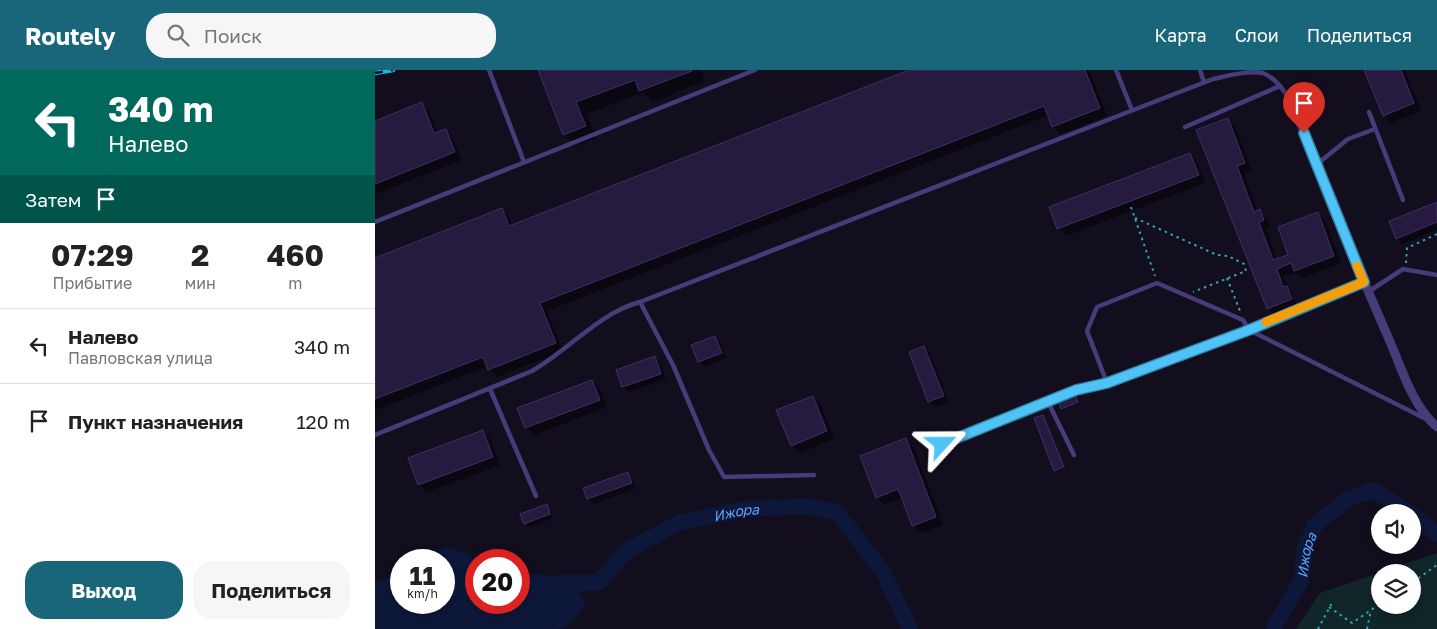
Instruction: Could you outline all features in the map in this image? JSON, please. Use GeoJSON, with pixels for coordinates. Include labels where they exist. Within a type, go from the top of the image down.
{"type":"FeatureCollection","features":[{"type":"Feature","properties":{"kind":"street"},"geometry":{"type":"LineString","coordinates":[[1298,117],[1368,292],[1408,383],[1433,424]]}},
{"type":"Feature","properties":{"kind":"lane"},"geometry":{"type":"LineString","coordinates":[[489,70],[524,162]]}},
{"type":"Feature","properties":{"kind":"lane"},"geometry":{"type":"LineString","coordinates":[[375,222],[755,70]]}},
{"type":"Feature","properties":{"kind":"lane"},"geometry":{"type":"LineString","coordinates":[[1116,70],[1131,110]]}},
{"type":"Feature","properties":{"kind":"lane"},"geometry":{"type":"LineString","coordinates":[[1200,70],[1204,82]]}},
{"type":"Feature","properties":{"kind":"lane"},"geometry":{"type":"LineString","coordinates":[[375,435],[490,389],[554,359],[599,321],[623,306],[640,302],[1204,82],[1234,74],[1263,72],[1280,86],[1293,103],[1298,117]]}},
{"type":"Feature","properties":{"kind":"lane"},"geometry":{"type":"LineString","coordinates":[[1185,127],[1280,86]]}},
{"type":"Feature","properties":{"kind":"lane"},"geometry":{"type":"LineString","coordinates":[[1369,112],[1403,200]]}},
{"type":"Feature","properties":{"kind":"lane"},"geometry":{"type":"LineString","coordinates":[[1316,165],[1348,139],[1375,129]]}},
{"type":"Feature","properties":{"kind":"lane"},"geometry":{"type":"LineString","coordinates":[[1368,292],[1403,269],[1437,275]]}},
{"type":"Feature","properties":{"kind":"lane"},"geometry":{"type":"LineString","coordinates":[[942,444],[974,429],[1076,390],[1107,383],[1249,330],[1364,282]]}},
{"type":"Feature","properties":{"kind":"lane"},"geometry":{"type":"LineString","coordinates":[[1107,383],[1087,331],[1097,307],[1157,283],[1243,320],[1249,330],[1433,424]]}},
{"type":"Feature","properties":{"kind":"lane"},"geometry":{"type":"LineString","coordinates":[[640,302],[673,365],[709,450],[724,477],[814,475]]}},
{"type":"Feature","properties":{"kind":"lane"},"geometry":{"type":"LineString","coordinates":[[490,389],[536,496]]}},
{"type":"Feature","properties":{"kind":"lane"},"geometry":{"type":"LineString","coordinates":[[1048,402],[1074,455]]}},
{"type":"Feature","properties":{"kind":"path"},"geometry":{"type":"LineString","coordinates":[[1131,207],[1157,283]]}},
{"type":"Feature","properties":{"kind":"path"},"geometry":{"type":"LineString","coordinates":[[1135,218],[1217,255],[1228,256],[1244,264],[1246,271],[1185,295]]}},
{"type":"Feature","properties":{"kind":"path"},"geometry":{"type":"LineString","coordinates":[[1403,269],[1406,263],[1407,248],[1437,234]]}},
{"type":"Feature","properties":{"kind":"path"},"geometry":{"type":"LineString","coordinates":[[1227,278],[1243,320]]}},
{"type":"Feature","properties":{"kind":"path"},"geometry":{"type":"LineString","coordinates":[[1421,576],[1437,565]]}},
{"type":"Feature","properties":{"kind":"path"},"geometry":{"type":"LineString","coordinates":[[1318,629],[1332,603]]}},
{"type":"Feature","properties":{"kind":"path"},"geometry":{"type":"LineString","coordinates":[[1329,607],[1352,623],[1371,610]]}},
{"type":"Feature","properties":{"kind":"path"},"geometry":{"type":"LineString","coordinates":[[1367,629],[1371,610]]}},
{"type":"Feature","properties":{"kind":"green space"},"geometry":{"type":"Polygon","coordinates":[[[1437,553],[1437,629],[1296,629],[1320,593],[1371,575],[1371,614],[1421,614],[1421,564],[1405,564],[1437,553]]]}},
{"type":"Feature","properties":{"kind":"water"},"geometry":{"type":"Polygon","coordinates":[[[455,550],[465,553],[465,614],[530,614],[530,574],[554,576],[560,583],[574,582],[586,605],[567,627],[556,629],[375,629],[375,582],[390,577],[390,614],[455,614],[455,550]]]}},
{"type":"Feature","properties":{"kind":"building"},"geometry":{"type":"Polygon","coordinates":[[[538,70],[692,71],[639,91],[635,80],[576,102],[586,126],[563,135],[538,70]]]}},
{"type":"Feature","properties":{"kind":"building"},"geometry":{"type":"Polygon","coordinates":[[[909,70],[1085,70],[1100,108],[1052,127],[1044,106],[540,303],[556,343],[488,370],[483,357],[375,399],[375,258],[502,208],[509,226],[909,70]]]}},
{"type":"Feature","properties":{"kind":"building"},"geometry":{"type":"Polygon","coordinates":[[[1364,70],[1401,70],[1414,103],[1383,116],[1364,70]]]}},
{"type":"Feature","properties":{"kind":"building"},"geometry":{"type":"Polygon","coordinates":[[[422,102],[434,133],[446,129],[455,152],[375,184],[375,121],[422,102]]]}},
{"type":"Feature","properties":{"kind":"building"},"geometry":{"type":"Polygon","coordinates":[[[1228,118],[1245,163],[1237,166],[1254,212],[1260,209],[1264,220],[1259,222],[1273,260],[1288,255],[1278,227],[1318,212],[1334,256],[1294,271],[1291,263],[1277,269],[1283,287],[1287,286],[1292,299],[1267,309],[1196,130],[1228,118]]]}},
{"type":"Feature","properties":{"kind":"building"},"geometry":{"type":"Polygon","coordinates":[[[1190,153],[1199,175],[1057,229],[1049,207],[1190,153]]]}},
{"type":"Feature","properties":{"kind":"building"},"geometry":{"type":"Polygon","coordinates":[[[1437,202],[1437,222],[1396,239],[1389,221],[1437,202]]]}},
{"type":"Feature","properties":{"kind":"building"},"geometry":{"type":"Polygon","coordinates":[[[715,336],[722,353],[698,362],[691,345],[715,336]]]}},
{"type":"Feature","properties":{"kind":"building"},"geometry":{"type":"Polygon","coordinates":[[[924,346],[944,396],[928,402],[909,352],[924,346]]]}},
{"type":"Feature","properties":{"kind":"building"},"geometry":{"type":"Polygon","coordinates":[[[655,356],[661,374],[622,387],[616,370],[655,356]]]}},
{"type":"Feature","properties":{"kind":"building"},"geometry":{"type":"Polygon","coordinates":[[[592,380],[600,400],[525,428],[517,408],[592,380]]]}},
{"type":"Feature","properties":{"kind":"building"},"geometry":{"type":"Polygon","coordinates":[[[1075,395],[1078,402],[1061,409],[1058,402],[1075,395]]]}},
{"type":"Feature","properties":{"kind":"building"},"geometry":{"type":"Polygon","coordinates":[[[813,396],[827,431],[791,446],[776,410],[813,396]]]}},
{"type":"Feature","properties":{"kind":"building"},"geometry":{"type":"Polygon","coordinates":[[[1043,415],[1064,467],[1054,471],[1034,418],[1043,415]]]}},
{"type":"Feature","properties":{"kind":"building"},"geometry":{"type":"Polygon","coordinates":[[[483,430],[493,457],[418,485],[408,458],[483,430]]]}},
{"type":"Feature","properties":{"kind":"building"},"geometry":{"type":"Polygon","coordinates":[[[906,438],[936,517],[912,526],[898,489],[876,498],[860,456],[906,438]]]}},
{"type":"Feature","properties":{"kind":"building"},"geometry":{"type":"Polygon","coordinates":[[[628,472],[632,483],[587,499],[583,488],[628,472]]]}},
{"type":"Feature","properties":{"kind":"building"},"geometry":{"type":"Polygon","coordinates":[[[547,504],[550,514],[524,524],[520,514],[547,504]]]}},
{"type":"Feature","properties":{"kind":"waterway","name":"Ижора"},"geometry":{"type":"LineString","coordinates":[[1273,629],[1301,581],[1305,548],[1315,525],[1348,499],[1373,490],[1396,504]]}},
{"type":"Feature","properties":{"kind":"waterway","name":"Ижора"},"geometry":{"type":"LineString","coordinates":[[530,591],[560,583],[598,583],[628,550],[679,523],[744,509],[808,506],[838,513],[883,572],[910,629]]}},
{"type":"Feature","properties":{"kind":"waterway","name":"Ижора"},"geometry":{"type":"LineString","coordinates":[[1421,521],[1437,534]]}},
{"type":"Feature","properties":{"kind":"railway"},"geometry":{"type":"LineString","coordinates":[[375,73],[393,70]]}},
{"type":"Feature","properties":{"kind":"slow traffic"},"geometry":{"type":"LineString","coordinates":[[1266,322],[1364,282],[1357,266]]}},
{"type":"Feature","properties":{"kind":"route"},"geometry":{"type":"LineString","coordinates":[[942,444],[974,429],[1076,390],[1107,383],[1249,330],[1364,282],[1304,133]]}}]}
